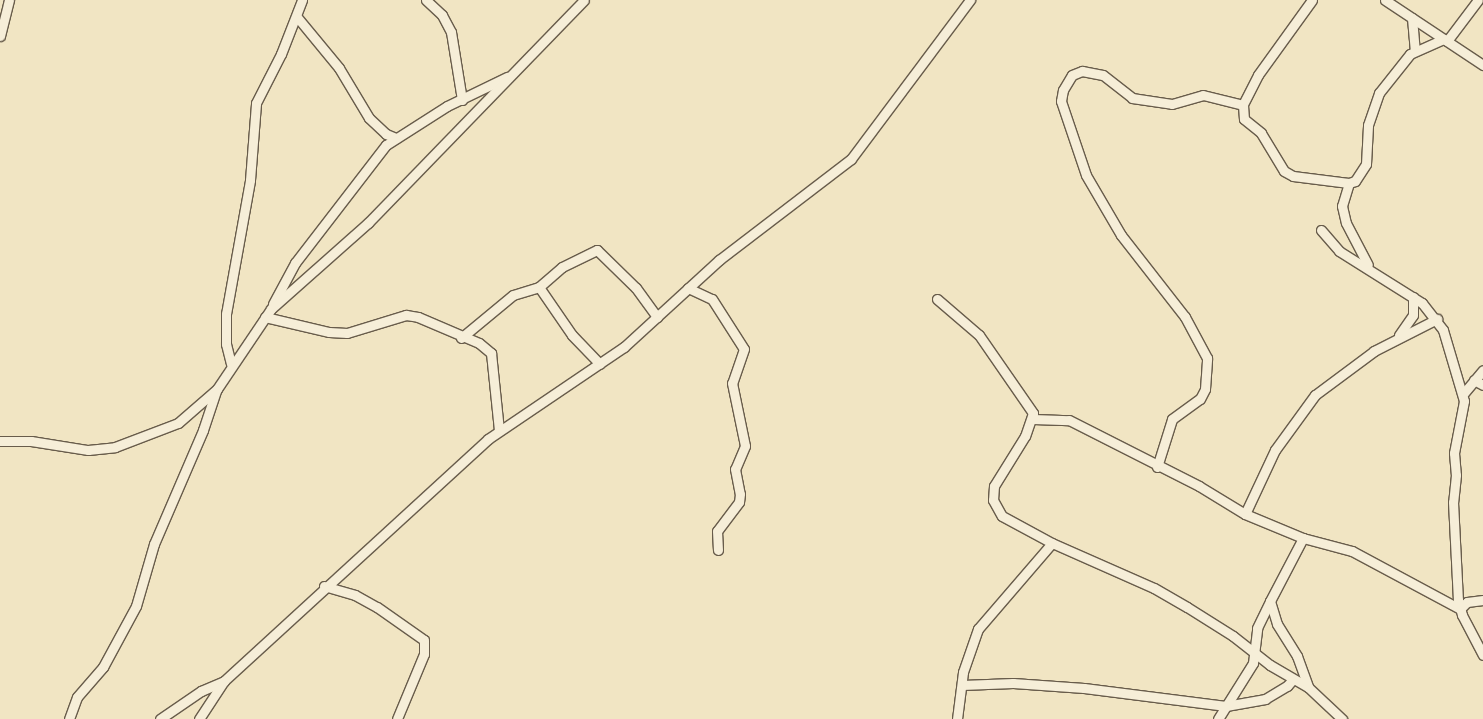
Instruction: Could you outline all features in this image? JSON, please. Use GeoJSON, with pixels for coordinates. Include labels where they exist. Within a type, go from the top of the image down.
{"type":"FeatureCollection","features":[{"type":"Feature","properties":{"kind":"street"},"geometry":{"type":"LineString","coordinates":[[0,36],[8,0]]}},
{"type":"Feature","properties":{"kind":"street"},"geometry":{"type":"LineString","coordinates":[[231,364],[226,344],[226,314],[250,180],[256,103],[297,17],[302,0]]}},
{"type":"Feature","properties":{"kind":"street"},"geometry":{"type":"LineString","coordinates":[[426,0],[442,15],[451,32],[462,100]]}},
{"type":"Feature","properties":{"kind":"street"},"geometry":{"type":"LineString","coordinates":[[271,309],[368,223],[584,0]]}},
{"type":"Feature","properties":{"kind":"street"},"geometry":{"type":"LineString","coordinates":[[200,719],[224,681],[324,586],[499,431],[624,347],[688,288],[771,223],[796,199],[851,159],[970,0]]}},
{"type":"Feature","properties":{"kind":"street"},"geometry":{"type":"LineString","coordinates":[[1312,0],[1258,75],[1243,104],[1244,119],[1261,133],[1284,171],[1293,176],[1349,183]]}},
{"type":"Feature","properties":{"kind":"street"},"geometry":{"type":"LineString","coordinates":[[1385,0],[1483,65]]}},
{"type":"Feature","properties":{"kind":"street"},"geometry":{"type":"LineString","coordinates":[[1368,267],[1346,223],[1342,206],[1349,183],[1362,173],[1366,164],[1368,125],[1380,93],[1415,51],[1446,40],[1478,0]]}},
{"type":"Feature","properties":{"kind":"street"},"geometry":{"type":"LineString","coordinates":[[297,17],[339,68],[369,118],[386,134],[396,138]]}},
{"type":"Feature","properties":{"kind":"street"},"geometry":{"type":"LineString","coordinates":[[1412,18],[1415,51]]}},
{"type":"Feature","properties":{"kind":"street"},"geometry":{"type":"LineString","coordinates":[[1157,467],[1172,419],[1200,399],[1206,389],[1207,358],[1185,318],[1121,235],[1086,175],[1061,101],[1063,90],[1072,75],[1082,71],[1103,75],[1132,98],[1172,104],[1203,95],[1243,104]]}},
{"type":"Feature","properties":{"kind":"street"},"geometry":{"type":"LineString","coordinates":[[70,719],[77,697],[103,668],[136,606],[154,544],[203,430],[217,388],[231,364],[271,309],[295,263],[350,189],[396,138],[462,100],[513,75]]}},
{"type":"Feature","properties":{"kind":"street"},"geometry":{"type":"LineString","coordinates":[[1321,230],[1339,251],[1368,267],[1413,297],[1437,319],[1463,394],[1454,453],[1456,475],[1452,515],[1460,609],[1483,655]]}},
{"type":"Feature","properties":{"kind":"street"},"geometry":{"type":"LineString","coordinates":[[461,338],[513,295],[540,287],[562,266],[597,250],[629,281],[657,317]]}},
{"type":"Feature","properties":{"kind":"street"},"geometry":{"type":"LineString","coordinates":[[540,287],[572,335],[600,364]]}},
{"type":"Feature","properties":{"kind":"street"},"geometry":{"type":"LineString","coordinates":[[688,288],[712,299],[744,349],[732,383],[745,446],[735,469],[740,494],[739,502],[717,531],[718,550]]}},
{"type":"Feature","properties":{"kind":"street"},"geometry":{"type":"LineString","coordinates":[[1397,338],[1413,315],[1413,297]]}},
{"type":"Feature","properties":{"kind":"street"},"geometry":{"type":"LineString","coordinates":[[937,299],[979,335],[1027,401],[1033,419],[1010,464],[997,479],[993,500],[1002,516],[1052,543],[1154,588],[1308,687],[1342,719]]}},
{"type":"Feature","properties":{"kind":"street"},"geometry":{"type":"LineString","coordinates":[[265,317],[329,332],[347,333],[406,315],[418,317],[461,338],[479,343],[491,353],[499,431]]}},
{"type":"Feature","properties":{"kind":"street"},"geometry":{"type":"LineString","coordinates":[[1245,514],[1264,469],[1302,409],[1335,377],[1397,338],[1437,319]]}},
{"type":"Feature","properties":{"kind":"street"},"geometry":{"type":"LineString","coordinates":[[1463,394],[1483,370]]}},
{"type":"Feature","properties":{"kind":"street"},"geometry":{"type":"LineString","coordinates":[[1474,380],[1483,385]]}},
{"type":"Feature","properties":{"kind":"street"},"geometry":{"type":"LineString","coordinates":[[0,441],[31,441],[88,450],[115,448],[178,423],[217,388]]}},
{"type":"Feature","properties":{"kind":"street"},"geometry":{"type":"LineString","coordinates":[[1033,419],[1069,420],[1245,514],[1303,538],[1367,557],[1460,609]]}},
{"type":"Feature","properties":{"kind":"street"},"geometry":{"type":"LineString","coordinates":[[1218,719],[1248,674],[1255,653],[1257,628],[1303,538]]}},
{"type":"Feature","properties":{"kind":"street"},"geometry":{"type":"LineString","coordinates":[[957,719],[967,656],[978,630],[1052,543]]}},
{"type":"Feature","properties":{"kind":"street"},"geometry":{"type":"LineString","coordinates":[[324,586],[355,595],[377,606],[424,640],[424,654],[397,719]]}},
{"type":"Feature","properties":{"kind":"street"},"geometry":{"type":"LineString","coordinates":[[1460,609],[1468,602],[1483,600]]}},
{"type":"Feature","properties":{"kind":"street"},"geometry":{"type":"LineString","coordinates":[[1270,601],[1277,624],[1297,656],[1308,687]]}},
{"type":"Feature","properties":{"kind":"street"},"geometry":{"type":"LineString","coordinates":[[962,685],[1013,682],[1084,688],[1226,706],[1265,699],[1287,686],[1293,679]]}},
{"type":"Feature","properties":{"kind":"street"},"geometry":{"type":"LineString","coordinates":[[160,719],[201,691],[224,681]]}}]}
